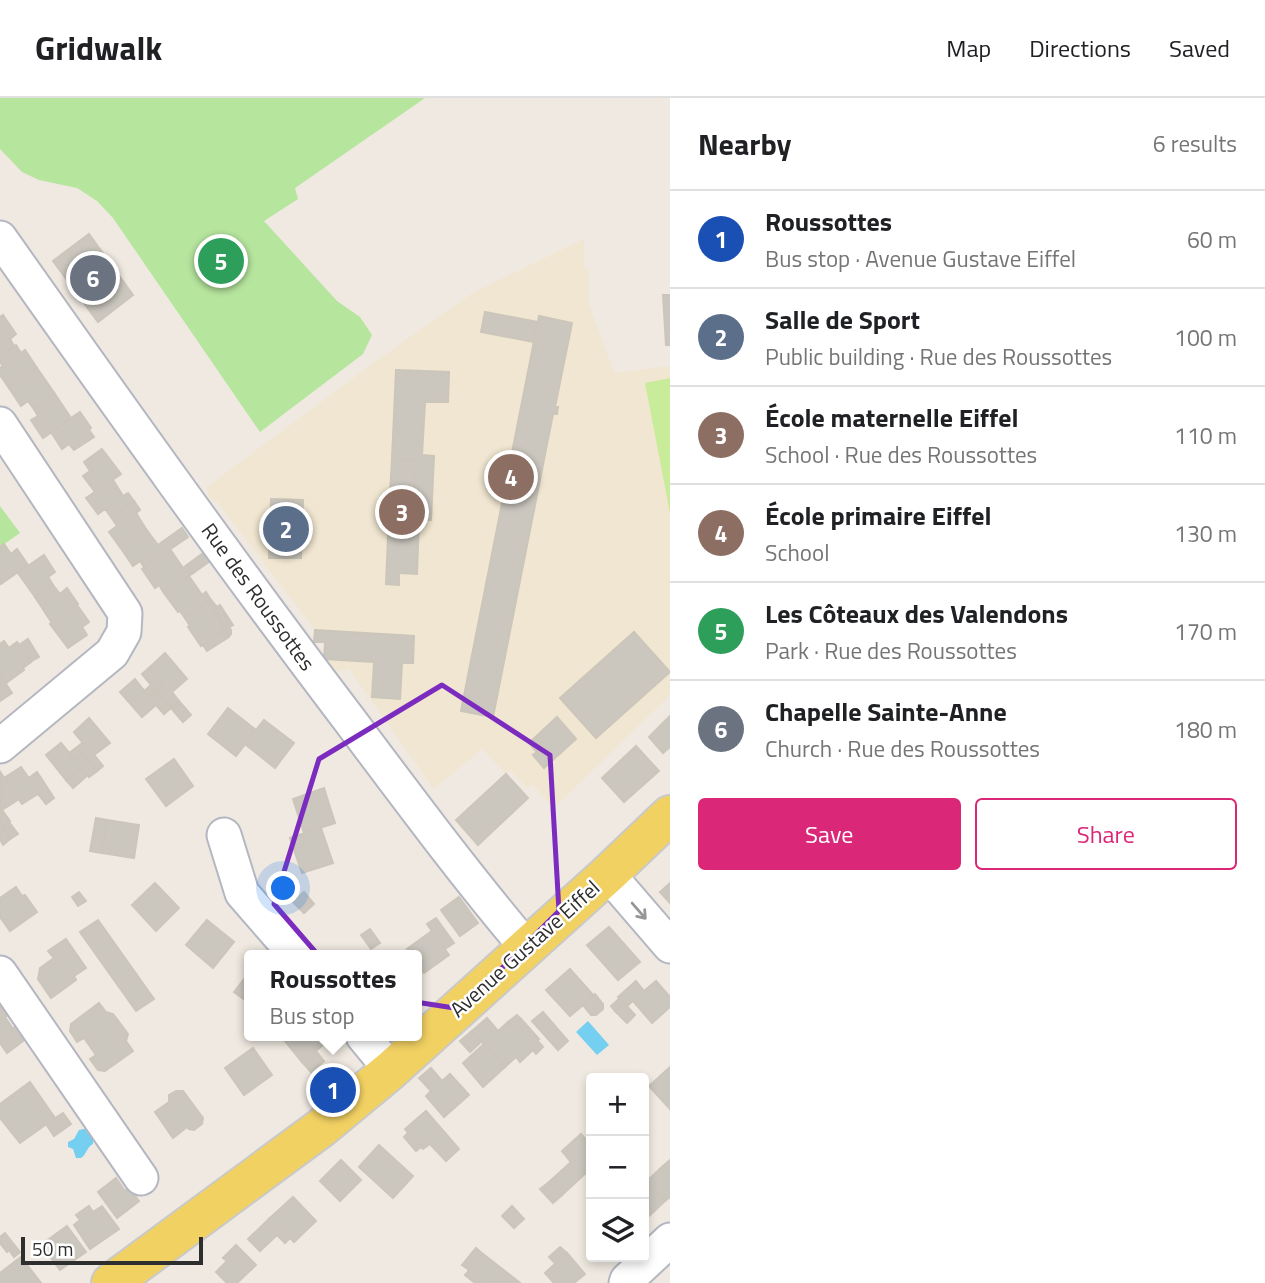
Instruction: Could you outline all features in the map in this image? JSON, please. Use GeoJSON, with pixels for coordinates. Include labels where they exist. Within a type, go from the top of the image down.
{"type":"FeatureCollection","features":[{"type":"Feature","properties":{"kind":"main road","name":"Avenue Gustave Eiffel"},"geometry":{"type":"LineString","coordinates":[[111,1283],[321,1128],[391,1070],[670,815]]}},
{"type":"Feature","properties":{"kind":"street","name":"Rue des Roussottes"},"geometry":{"type":"LineString","coordinates":[[0,238],[136,433],[283,633],[474,885],[527,947]]}},
{"type":"Feature","properties":{"kind":"street"},"geometry":{"type":"LineString","coordinates":[[0,424],[125,613],[124,632],[112,653],[0,746]]}},
{"type":"Feature","properties":{"kind":"street"},"geometry":{"type":"LineString","coordinates":[[224,835],[242,892],[292,950]]}},
{"type":"Feature","properties":{"kind":"street"},"geometry":{"type":"LineString","coordinates":[[608,874],[670,946]]}},
{"type":"Feature","properties":{"kind":"street"},"geometry":{"type":"LineString","coordinates":[[0,973],[141,1178]]}},
{"type":"Feature","properties":{"kind":"street"},"geometry":{"type":"LineString","coordinates":[[367,1041],[391,1070]]}},
{"type":"Feature","properties":{"kind":"street"},"geometry":{"type":"LineString","coordinates":[[626,1283],[670,1240]]}},
{"type":"Feature","properties":{"kind":"highlighted area"},"geometry":{"type":"Polygon","coordinates":[[[442,685],[550,755],[559,911],[461,1009],[350,992],[274,904],[319,759],[442,685]]]}},
{"type":"Feature","properties":{"kind":"shaded area"},"geometry":{"type":"Polygon","coordinates":[[[584,239],[584,269],[589,269],[589,305],[614,373],[670,366],[670,695],[554,808],[532,784],[527,788],[510,770],[506,774],[482,749],[434,789],[349,669],[335,671],[324,659],[324,642],[314,642],[315,630],[216,500],[210,499],[207,487],[471,294],[584,239]]]}},
{"type":"Feature","properties":{"kind":"green space"},"geometry":{"type":"Polygon","coordinates":[[[0,98],[425,98],[295,188],[298,199],[264,221],[337,301],[360,317],[372,335],[363,354],[260,432],[113,218],[97,201],[77,188],[39,180],[22,172],[0,149],[0,98]]]}},
{"type":"Feature","properties":{"kind":"green space"},"geometry":{"type":"Polygon","coordinates":[[[670,378],[670,513],[645,383],[670,378]]]}},
{"type":"Feature","properties":{"kind":"green space"},"geometry":{"type":"Polygon","coordinates":[[[0,506],[20,533],[0,547],[0,506]]]}},
{"type":"Feature","properties":{"kind":"water"},"geometry":{"type":"Polygon","coordinates":[[[588,1021],[609,1045],[597,1055],[576,1032],[588,1021]]]}},
{"type":"Feature","properties":{"kind":"water"},"geometry":{"type":"Polygon","coordinates":[[[88,1128],[94,1133],[93,1144],[81,1158],[76,1158],[73,1149],[68,1147],[68,1142],[74,1139],[79,1130],[88,1128]]]}},
{"type":"Feature","properties":{"kind":"building"},"geometry":{"type":"Polygon","coordinates":[[[89,234],[133,295],[98,322],[53,261],[89,234]]]}},
{"type":"Feature","properties":{"kind":"building"},"geometry":{"type":"Polygon","coordinates":[[[663,295],[670,295],[670,345],[666,345],[663,295]]]}},
{"type":"Feature","properties":{"kind":"building"},"geometry":{"type":"Polygon","coordinates":[[[485,312],[538,322],[534,342],[481,332],[485,312]]]}},
{"type":"Feature","properties":{"kind":"building"},"geometry":{"type":"Polygon","coordinates":[[[3,315],[16,334],[10,339],[14,346],[0,356],[0,317],[3,315]]]}},
{"type":"Feature","properties":{"kind":"building"},"geometry":{"type":"Polygon","coordinates":[[[539,316],[572,323],[555,407],[558,407],[557,414],[553,414],[493,717],[461,711],[539,316]]]}},
{"type":"Feature","properties":{"kind":"building"},"geometry":{"type":"Polygon","coordinates":[[[16,345],[21,353],[25,350],[37,368],[9,388],[0,375],[0,368],[3,366],[0,356],[16,345]]]}},
{"type":"Feature","properties":{"kind":"building"},"geometry":{"type":"Polygon","coordinates":[[[37,368],[55,394],[34,409],[28,401],[21,406],[9,388],[37,368]]]}},
{"type":"Feature","properties":{"kind":"building"},"geometry":{"type":"Polygon","coordinates":[[[396,370],[449,372],[448,402],[425,402],[422,455],[434,456],[431,520],[419,520],[417,574],[399,573],[399,585],[386,584],[389,513],[414,514],[416,461],[392,459],[396,370]]]}},
{"type":"Feature","properties":{"kind":"building"},"geometry":{"type":"Polygon","coordinates":[[[55,394],[71,418],[43,438],[31,420],[38,416],[34,409],[55,394]]]}},
{"type":"Feature","properties":{"kind":"building"},"geometry":{"type":"Polygon","coordinates":[[[80,412],[94,437],[74,450],[69,444],[62,449],[51,432],[80,412]]]}},
{"type":"Feature","properties":{"kind":"building"},"geometry":{"type":"Polygon","coordinates":[[[102,449],[121,474],[95,492],[83,476],[90,471],[84,462],[102,449]]]}},
{"type":"Feature","properties":{"kind":"building"},"geometry":{"type":"Polygon","coordinates":[[[392,459],[416,461],[414,514],[389,513],[392,459]]]}},
{"type":"Feature","properties":{"kind":"building"},"geometry":{"type":"Polygon","coordinates":[[[113,480],[123,496],[128,493],[134,501],[111,517],[105,509],[98,514],[86,498],[113,480]]]}},
{"type":"Feature","properties":{"kind":"building"},"geometry":{"type":"Polygon","coordinates":[[[271,499],[303,500],[301,558],[269,558],[271,499]]]}},
{"type":"Feature","properties":{"kind":"building"},"geometry":{"type":"Polygon","coordinates":[[[134,501],[140,510],[136,513],[146,529],[120,547],[109,532],[117,526],[111,517],[134,501]]]}},
{"type":"Feature","properties":{"kind":"building"},"geometry":{"type":"Polygon","coordinates":[[[182,528],[188,537],[144,567],[140,561],[133,566],[120,547],[146,529],[158,545],[182,528]]]}},
{"type":"Feature","properties":{"kind":"building"},"geometry":{"type":"Polygon","coordinates":[[[4,544],[11,554],[17,549],[28,565],[1,584],[0,547],[4,544]]]}},
{"type":"Feature","properties":{"kind":"building"},"geometry":{"type":"Polygon","coordinates":[[[170,549],[183,568],[187,565],[193,573],[164,593],[159,585],[155,588],[142,569],[170,549]]]}},
{"type":"Feature","properties":{"kind":"building"},"geometry":{"type":"Polygon","coordinates":[[[203,553],[210,561],[193,573],[187,565],[203,553]]]}},
{"type":"Feature","properties":{"kind":"building"},"geometry":{"type":"Polygon","coordinates":[[[44,555],[55,572],[48,577],[53,585],[35,597],[18,573],[44,555]]]}},
{"type":"Feature","properties":{"kind":"building"},"geometry":{"type":"Polygon","coordinates":[[[189,576],[202,595],[206,592],[211,600],[185,618],[164,593],[189,576]]]}},
{"type":"Feature","properties":{"kind":"building"},"geometry":{"type":"Polygon","coordinates":[[[53,585],[60,594],[67,588],[78,604],[52,623],[35,597],[53,585]]]}},
{"type":"Feature","properties":{"kind":"building"},"geometry":{"type":"Polygon","coordinates":[[[211,600],[217,607],[213,610],[226,629],[201,646],[185,618],[211,600]]]}},
{"type":"Feature","properties":{"kind":"building"},"geometry":{"type":"Polygon","coordinates":[[[77,605],[89,622],[82,627],[87,635],[68,648],[50,624],[77,605]]]}},
{"type":"Feature","properties":{"kind":"building"},"geometry":{"type":"Polygon","coordinates":[[[220,605],[233,625],[229,627],[229,636],[213,610],[220,605]]]}},
{"type":"Feature","properties":{"kind":"building"},"geometry":{"type":"Polygon","coordinates":[[[225,630],[229,637],[207,651],[203,645],[225,630]]]}},
{"type":"Feature","properties":{"kind":"building"},"geometry":{"type":"Polygon","coordinates":[[[315,630],[414,636],[413,663],[402,663],[400,699],[372,697],[374,662],[324,659],[325,642],[314,642],[315,630]]]}},
{"type":"Feature","properties":{"kind":"building"},"geometry":{"type":"Polygon","coordinates":[[[634,632],[670,672],[596,738],[560,698],[634,632]]]}},
{"type":"Feature","properties":{"kind":"building"},"geometry":{"type":"Polygon","coordinates":[[[28,639],[39,657],[30,662],[19,645],[28,639]]]}},
{"type":"Feature","properties":{"kind":"building"},"geometry":{"type":"Polygon","coordinates":[[[4,641],[9,648],[17,642],[31,662],[6,683],[0,675],[0,644],[4,641]]]}},
{"type":"Feature","properties":{"kind":"building"},"geometry":{"type":"Polygon","coordinates":[[[165,653],[187,679],[172,692],[179,701],[171,708],[156,691],[164,684],[150,667],[165,653]]]}},
{"type":"Feature","properties":{"kind":"building"},"geometry":{"type":"Polygon","coordinates":[[[150,667],[164,684],[156,691],[142,674],[150,667]]]}},
{"type":"Feature","properties":{"kind":"building"},"geometry":{"type":"Polygon","coordinates":[[[0,675],[12,693],[0,701],[0,675]]]}},
{"type":"Feature","properties":{"kind":"building"},"geometry":{"type":"Polygon","coordinates":[[[135,679],[149,697],[156,691],[171,708],[164,714],[156,705],[142,717],[120,692],[135,679]]]}},
{"type":"Feature","properties":{"kind":"building"},"geometry":{"type":"Polygon","coordinates":[[[151,685],[156,691],[149,697],[144,691],[151,685]]]}},
{"type":"Feature","properties":{"kind":"building"},"geometry":{"type":"Polygon","coordinates":[[[179,701],[191,715],[183,722],[171,708],[179,701]]]}},
{"type":"Feature","properties":{"kind":"building"},"geometry":{"type":"Polygon","coordinates":[[[228,708],[256,730],[236,756],[208,734],[228,708]]]}},
{"type":"Feature","properties":{"kind":"building"},"geometry":{"type":"Polygon","coordinates":[[[670,716],[670,747],[663,753],[649,737],[670,716]]]}},
{"type":"Feature","properties":{"kind":"building"},"geometry":{"type":"Polygon","coordinates":[[[557,717],[576,739],[544,768],[533,755],[537,752],[529,743],[557,717]]]}},
{"type":"Feature","properties":{"kind":"building"},"geometry":{"type":"Polygon","coordinates":[[[89,718],[110,743],[94,755],[103,766],[97,771],[82,754],[88,749],[74,732],[89,718]]]}},
{"type":"Feature","properties":{"kind":"building"},"geometry":{"type":"Polygon","coordinates":[[[264,720],[294,743],[275,768],[245,744],[264,720]]]}},
{"type":"Feature","properties":{"kind":"building"},"geometry":{"type":"Polygon","coordinates":[[[61,743],[75,760],[82,754],[97,771],[89,777],[81,767],[66,780],[46,755],[61,743]]]}},
{"type":"Feature","properties":{"kind":"building"},"geometry":{"type":"Polygon","coordinates":[[[82,743],[88,749],[82,754],[76,748],[82,743]]]}},
{"type":"Feature","properties":{"kind":"building"},"geometry":{"type":"Polygon","coordinates":[[[636,746],[659,771],[624,802],[602,778],[636,746]]]}},
{"type":"Feature","properties":{"kind":"building"},"geometry":{"type":"Polygon","coordinates":[[[76,748],[82,754],[75,760],[69,753],[76,748]]]}},
{"type":"Feature","properties":{"kind":"building"},"geometry":{"type":"Polygon","coordinates":[[[174,759],[193,786],[166,806],[146,779],[174,759]]]}},
{"type":"Feature","properties":{"kind":"building"},"geometry":{"type":"Polygon","coordinates":[[[21,767],[33,784],[41,778],[54,798],[46,804],[38,794],[22,804],[4,778],[21,767]]]}},
{"type":"Feature","properties":{"kind":"building"},"geometry":{"type":"Polygon","coordinates":[[[81,767],[88,775],[73,788],[66,780],[81,767]]]}},
{"type":"Feature","properties":{"kind":"building"},"geometry":{"type":"Polygon","coordinates":[[[37,772],[41,778],[33,784],[29,778],[37,772]]]}},
{"type":"Feature","properties":{"kind":"building"},"geometry":{"type":"Polygon","coordinates":[[[1,773],[19,799],[2,810],[10,821],[2,827],[0,824],[1,773]]]}},
{"type":"Feature","properties":{"kind":"building"},"geometry":{"type":"Polygon","coordinates":[[[506,774],[528,798],[478,845],[456,820],[506,774]]]}},
{"type":"Feature","properties":{"kind":"building"},"geometry":{"type":"Polygon","coordinates":[[[324,788],[335,823],[304,833],[293,799],[324,788]]]}},
{"type":"Feature","properties":{"kind":"building"},"geometry":{"type":"Polygon","coordinates":[[[96,818],[107,820],[102,853],[90,851],[96,818]]]}},
{"type":"Feature","properties":{"kind":"building"},"geometry":{"type":"Polygon","coordinates":[[[107,820],[139,825],[134,858],[102,853],[107,820]]]}},
{"type":"Feature","properties":{"kind":"building"},"geometry":{"type":"Polygon","coordinates":[[[9,822],[18,834],[10,839],[2,827],[9,822]]]}},
{"type":"Feature","properties":{"kind":"building"},"geometry":{"type":"Polygon","coordinates":[[[2,827],[10,839],[3,845],[0,839],[2,827]]]}},
{"type":"Feature","properties":{"kind":"building"},"geometry":{"type":"Polygon","coordinates":[[[321,828],[333,863],[302,873],[290,838],[321,828]]]}},
{"type":"Feature","properties":{"kind":"building"},"geometry":{"type":"Polygon","coordinates":[[[155,883],[179,908],[156,931],[132,905],[155,883]]]}},
{"type":"Feature","properties":{"kind":"building"},"geometry":{"type":"Polygon","coordinates":[[[670,883],[670,903],[660,892],[670,883]]]}},
{"type":"Feature","properties":{"kind":"building"},"geometry":{"type":"Polygon","coordinates":[[[16,887],[37,912],[10,931],[0,917],[0,898],[16,887]]]}},
{"type":"Feature","properties":{"kind":"building"},"geometry":{"type":"Polygon","coordinates":[[[79,892],[86,901],[78,906],[72,897],[79,892]]]}},
{"type":"Feature","properties":{"kind":"building"},"geometry":{"type":"Polygon","coordinates":[[[304,892],[314,904],[304,913],[293,902],[304,892]]]}},
{"type":"Feature","properties":{"kind":"building"},"geometry":{"type":"Polygon","coordinates":[[[459,897],[478,923],[460,936],[441,910],[459,897]]]}},
{"type":"Feature","properties":{"kind":"building"},"geometry":{"type":"Polygon","coordinates":[[[436,918],[454,943],[445,949],[427,924],[436,918]]]}},
{"type":"Feature","properties":{"kind":"building"},"geometry":{"type":"Polygon","coordinates":[[[98,920],[154,999],[136,1011],[80,932],[98,920]]]}},
{"type":"Feature","properties":{"kind":"building"},"geometry":{"type":"Polygon","coordinates":[[[207,920],[234,942],[213,968],[186,945],[207,920]]]}},
{"type":"Feature","properties":{"kind":"building"},"geometry":{"type":"Polygon","coordinates":[[[609,927],[640,962],[618,980],[587,945],[609,927]]]}},
{"type":"Feature","properties":{"kind":"building"},"geometry":{"type":"Polygon","coordinates":[[[370,929],[380,943],[371,949],[361,935],[370,929]]]}},
{"type":"Feature","properties":{"kind":"building"},"geometry":{"type":"Polygon","coordinates":[[[432,931],[449,955],[424,973],[422,950],[407,949],[432,931]]]}},
{"type":"Feature","properties":{"kind":"building"},"geometry":{"type":"Polygon","coordinates":[[[66,939],[86,968],[74,976],[76,980],[51,998],[38,979],[40,968],[54,958],[48,951],[66,939]]]}},
{"type":"Feature","properties":{"kind":"building"},"geometry":{"type":"Polygon","coordinates":[[[570,969],[594,996],[570,1016],[546,990],[570,969]]]}},
{"type":"Feature","properties":{"kind":"building"},"geometry":{"type":"Polygon","coordinates":[[[244,979],[244,999],[234,992],[244,979]]]}},
{"type":"Feature","properties":{"kind":"building"},"geometry":{"type":"Polygon","coordinates":[[[636,981],[644,991],[656,981],[670,997],[670,1007],[652,1023],[633,1001],[627,1006],[618,997],[636,981]]]}},
{"type":"Feature","properties":{"kind":"building"},"geometry":{"type":"Polygon","coordinates":[[[595,994],[603,1004],[603,1009],[596,1015],[591,1015],[583,1005],[595,994]]]}},
{"type":"Feature","properties":{"kind":"building"},"geometry":{"type":"Polygon","coordinates":[[[620,998],[624,1003],[615,1011],[611,1006],[620,998]]]}},
{"type":"Feature","properties":{"kind":"building"},"geometry":{"type":"Polygon","coordinates":[[[0,1000],[10,1014],[5,1017],[13,1029],[0,1038],[0,1000]]]}},
{"type":"Feature","properties":{"kind":"building"},"geometry":{"type":"Polygon","coordinates":[[[99,1003],[106,1012],[113,1014],[128,1034],[126,1041],[133,1051],[105,1071],[98,1070],[90,1059],[96,1055],[84,1038],[77,1042],[70,1031],[71,1024],[99,1003]]]}},
{"type":"Feature","properties":{"kind":"building"},"geometry":{"type":"Polygon","coordinates":[[[624,1003],[635,1015],[627,1023],[615,1011],[624,1003]]]}},
{"type":"Feature","properties":{"kind":"building"},"geometry":{"type":"Polygon","coordinates":[[[543,1012],[568,1041],[558,1050],[532,1021],[543,1012]]]}},
{"type":"Feature","properties":{"kind":"building"},"geometry":{"type":"Polygon","coordinates":[[[517,1015],[521,1019],[512,1027],[508,1022],[517,1015]]]}},
{"type":"Feature","properties":{"kind":"building"},"geometry":{"type":"Polygon","coordinates":[[[487,1018],[498,1031],[508,1022],[512,1027],[521,1019],[543,1047],[536,1054],[533,1050],[520,1062],[516,1057],[505,1067],[472,1031],[487,1018]]]}},
{"type":"Feature","properties":{"kind":"building"},"geometry":{"type":"Polygon","coordinates":[[[18,1025],[27,1038],[7,1053],[0,1043],[0,1038],[18,1025]]]}},
{"type":"Feature","properties":{"kind":"building"},"geometry":{"type":"Polygon","coordinates":[[[472,1031],[481,1042],[470,1052],[460,1041],[472,1031]]]}},
{"type":"Feature","properties":{"kind":"building"},"geometry":{"type":"Polygon","coordinates":[[[285,1041],[328,1041],[302,1062],[285,1041]]]}},
{"type":"Feature","properties":{"kind":"building"},"geometry":{"type":"Polygon","coordinates":[[[484,1044],[505,1067],[483,1087],[463,1063],[484,1044]]]}},
{"type":"Feature","properties":{"kind":"building"},"geometry":{"type":"Polygon","coordinates":[[[253,1048],[272,1075],[244,1095],[225,1068],[253,1048]]]}},
{"type":"Feature","properties":{"kind":"building"},"geometry":{"type":"Polygon","coordinates":[[[316,1051],[324,1061],[311,1072],[302,1062],[316,1051]]]}},
{"type":"Feature","properties":{"kind":"building"},"geometry":{"type":"Polygon","coordinates":[[[670,1067],[670,1109],[649,1086],[670,1067]]]}},
{"type":"Feature","properties":{"kind":"building"},"geometry":{"type":"Polygon","coordinates":[[[431,1068],[442,1081],[450,1074],[469,1095],[444,1117],[426,1096],[431,1091],[419,1078],[431,1068]]]}},
{"type":"Feature","properties":{"kind":"building"},"geometry":{"type":"Polygon","coordinates":[[[30,1082],[55,1118],[20,1143],[0,1118],[0,1104],[30,1082]]]}},
{"type":"Feature","properties":{"kind":"building"},"geometry":{"type":"Polygon","coordinates":[[[183,1091],[203,1118],[202,1124],[194,1130],[187,1127],[173,1138],[155,1112],[169,1102],[169,1095],[183,1091]]]}},
{"type":"Feature","properties":{"kind":"building"},"geometry":{"type":"Polygon","coordinates":[[[426,1111],[459,1149],[446,1161],[430,1144],[423,1149],[405,1129],[426,1111]]]}},
{"type":"Feature","properties":{"kind":"building"},"geometry":{"type":"Polygon","coordinates":[[[63,1113],[71,1124],[54,1136],[46,1124],[63,1113]]]}},
{"type":"Feature","properties":{"kind":"building"},"geometry":{"type":"Polygon","coordinates":[[[408,1133],[421,1147],[416,1151],[404,1137],[408,1133]]]}},
{"type":"Feature","properties":{"kind":"building"},"geometry":{"type":"Polygon","coordinates":[[[581,1134],[586,1140],[586,1173],[561,1196],[549,1182],[571,1162],[562,1151],[581,1134]]]}},
{"type":"Feature","properties":{"kind":"building"},"geometry":{"type":"Polygon","coordinates":[[[379,1145],[413,1176],[393,1198],[359,1167],[379,1145]]]}},
{"type":"Feature","properties":{"kind":"building"},"geometry":{"type":"Polygon","coordinates":[[[341,1160],[361,1180],[340,1201],[320,1181],[341,1160]]]}},
{"type":"Feature","properties":{"kind":"building"},"geometry":{"type":"Polygon","coordinates":[[[670,1160],[670,1173],[663,1166],[670,1160]]]}},
{"type":"Feature","properties":{"kind":"building"},"geometry":{"type":"Polygon","coordinates":[[[663,1166],[670,1173],[670,1197],[665,1201],[649,1183],[649,1179],[663,1166]]]}},
{"type":"Feature","properties":{"kind":"building"},"geometry":{"type":"Polygon","coordinates":[[[116,1178],[125,1191],[129,1188],[139,1201],[117,1218],[98,1192],[116,1178]]]}},
{"type":"Feature","properties":{"kind":"building"},"geometry":{"type":"Polygon","coordinates":[[[549,1182],[561,1196],[553,1203],[540,1189],[549,1182]]]}},
{"type":"Feature","properties":{"kind":"building"},"geometry":{"type":"Polygon","coordinates":[[[649,1183],[665,1201],[649,1216],[649,1183]]]}},
{"type":"Feature","properties":{"kind":"building"},"geometry":{"type":"Polygon","coordinates":[[[293,1197],[316,1221],[294,1242],[270,1218],[293,1197]]]}},
{"type":"Feature","properties":{"kind":"building"},"geometry":{"type":"Polygon","coordinates":[[[89,1206],[93,1212],[102,1206],[119,1229],[90,1249],[74,1225],[80,1220],[76,1215],[89,1206]]]}},
{"type":"Feature","properties":{"kind":"building"},"geometry":{"type":"Polygon","coordinates":[[[512,1206],[524,1219],[514,1228],[502,1216],[512,1206]]]}},
{"type":"Feature","properties":{"kind":"building"},"geometry":{"type":"Polygon","coordinates":[[[270,1218],[290,1238],[285,1243],[277,1235],[260,1251],[248,1239],[270,1218]]]}},
{"type":"Feature","properties":{"kind":"building"},"geometry":{"type":"Polygon","coordinates":[[[67,1226],[86,1252],[60,1270],[41,1245],[67,1226]]]}},
{"type":"Feature","properties":{"kind":"building"},"geometry":{"type":"Polygon","coordinates":[[[5,1233],[20,1252],[14,1257],[0,1243],[0,1237],[5,1233]]]}},
{"type":"Feature","properties":{"kind":"building"},"geometry":{"type":"Polygon","coordinates":[[[236,1245],[256,1265],[237,1283],[227,1283],[216,1272],[227,1261],[223,1258],[236,1245]]]}},
{"type":"Feature","properties":{"kind":"building"},"geometry":{"type":"Polygon","coordinates":[[[560,1247],[567,1253],[556,1264],[549,1257],[560,1247]]]}},
{"type":"Feature","properties":{"kind":"building"},"geometry":{"type":"Polygon","coordinates":[[[476,1248],[483,1254],[469,1270],[462,1265],[476,1248]]]}},
{"type":"Feature","properties":{"kind":"building"},"geometry":{"type":"Polygon","coordinates":[[[567,1253],[585,1274],[574,1283],[554,1283],[545,1273],[567,1253]]]}},
{"type":"Feature","properties":{"kind":"building"},"geometry":{"type":"Polygon","coordinates":[[[483,1254],[519,1282],[475,1283],[465,1275],[483,1254]]]}},
{"type":"Feature","properties":{"kind":"building"},"geometry":{"type":"Polygon","coordinates":[[[21,1257],[41,1283],[0,1283],[0,1273],[21,1257]]]}},
{"type":"Feature","properties":{"kind":"place","name":"Les Côteaux des Valendons"},"geometry":{"type":"Point","coordinates":[221,261]}},
{"type":"Feature","properties":{"kind":"place","name":"Chapelle Sainte-Anne"},"geometry":{"type":"Point","coordinates":[93,278]}},
{"type":"Feature","properties":{"kind":"place","name":"École primaire Eiffel"},"geometry":{"type":"Point","coordinates":[511,477]}},
{"type":"Feature","properties":{"kind":"place","name":"École maternelle Eiffel"},"geometry":{"type":"Point","coordinates":[402,512]}},
{"type":"Feature","properties":{"kind":"place","name":"Salle de Sport"},"geometry":{"type":"Point","coordinates":[286,529]}},
{"type":"Feature","properties":{"kind":"place","name":"Roussottes"},"geometry":{"type":"Point","coordinates":[333,1090]}}]}
